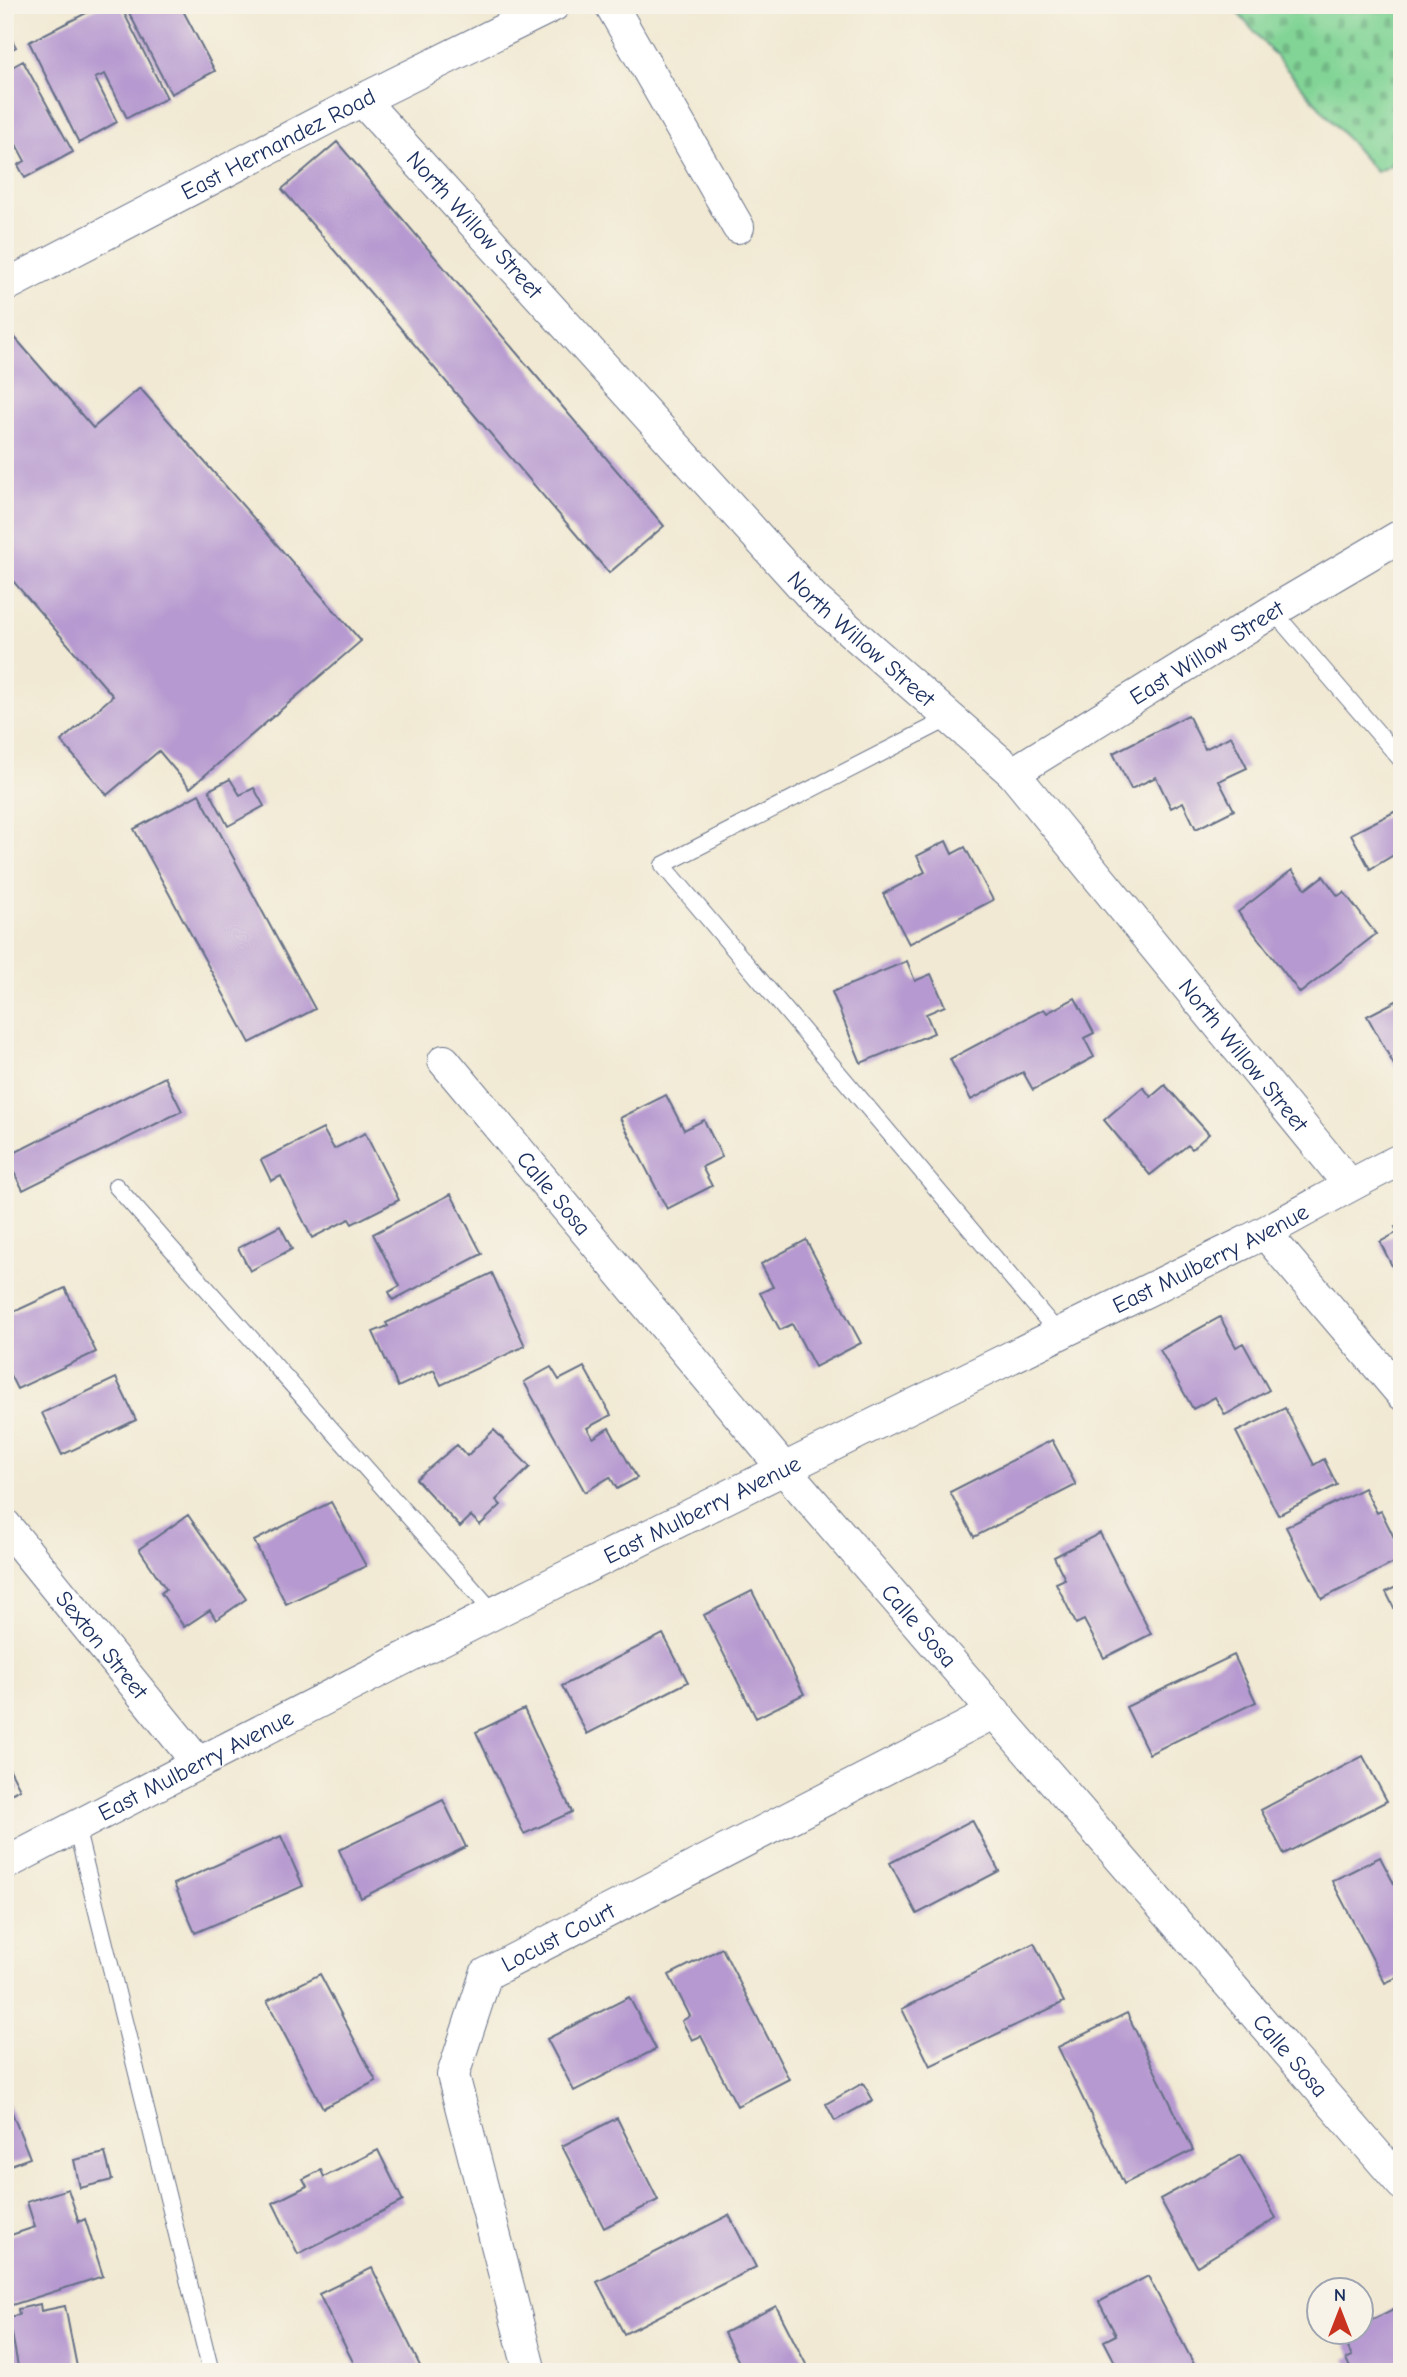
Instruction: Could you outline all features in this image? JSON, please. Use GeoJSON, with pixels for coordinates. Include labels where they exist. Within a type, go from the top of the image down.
{"type":"FeatureCollection","features":[{"type":"Feature","properties":{"kind":"street","name":"East Hernandez Road"},"geometry":{"type":"LineString","coordinates":[[5,286],[362,100],[554,5]]}},
{"type":"Feature","properties":{"kind":"street"},"geometry":{"type":"LineString","coordinates":[[611,5],[738,227]]}},
{"type":"Feature","properties":{"kind":"street","name":"North Willow Street"},"geometry":{"type":"LineString","coordinates":[[362,100],[814,599],[1013,773],[1349,1184]]}},
{"type":"Feature","properties":{"kind":"street","name":"East Willow Street"},"geometry":{"type":"LineString","coordinates":[[1013,773],[1273,611],[1402,535]]}},
{"type":"Feature","properties":{"kind":"street","name":"Calle Sosa"},"geometry":{"type":"LineString","coordinates":[[444,1061],[784,1469],[1402,2184]]}},
{"type":"Feature","properties":{"kind":"street","name":"East Mulberry Avenue"},"geometry":{"type":"LineString","coordinates":[[5,1864],[198,1763],[784,1469],[1265,1233],[1349,1184],[1402,1159]]}},
{"type":"Feature","properties":{"kind":"street"},"geometry":{"type":"LineString","coordinates":[[1265,1233],[1402,1394]]}},
{"type":"Feature","properties":{"kind":"street","name":"Sexton Street"},"geometry":{"type":"LineString","coordinates":[[5,1525],[198,1763]]}},
{"type":"Feature","properties":{"kind":"street","name":"Locust Court"},"geometry":{"type":"LineString","coordinates":[[530,2372],[453,2075],[485,1973],[995,1712]]}},
{"type":"Feature","properties":{"kind":"lane"},"geometry":{"type":"LineString","coordinates":[[1273,611],[1402,761]]}},
{"type":"Feature","properties":{"kind":"lane"},"geometry":{"type":"LineString","coordinates":[[950,718],[663,866],[1059,1334]]}},
{"type":"Feature","properties":{"kind":"lane"},"geometry":{"type":"LineString","coordinates":[[116,1186],[495,1614]]}},
{"type":"Feature","properties":{"kind":"lane"},"geometry":{"type":"LineString","coordinates":[[76,1827],[211,2372]]}},
{"type":"Feature","properties":{"kind":"green space"},"geometry":{"type":"Polygon","coordinates":[[[1231,5],[1402,5],[1402,160],[1376,172],[1231,5]]]}},
{"type":"Feature","properties":{"kind":"building"},"geometry":{"type":"Polygon","coordinates":[[[102,5],[120,5],[167,98],[127,118],[105,74],[95,78],[117,122],[79,143],[29,42],[102,5]]]}},
{"type":"Feature","properties":{"kind":"building"},"geometry":{"type":"Polygon","coordinates":[[[125,5],[180,5],[215,71],[171,94],[125,5]]]}},
{"type":"Feature","properties":{"kind":"building"},"geometry":{"type":"Polygon","coordinates":[[[5,27],[16,47],[5,53],[5,27]]]}},
{"type":"Feature","properties":{"kind":"building"},"geometry":{"type":"Polygon","coordinates":[[[23,61],[73,152],[25,178],[18,165],[25,161],[5,124],[5,71],[23,61]]]}},
{"type":"Feature","properties":{"kind":"building"},"geometry":{"type":"Polygon","coordinates":[[[337,142],[664,526],[609,573],[282,189],[337,142]]]}},
{"type":"Feature","properties":{"kind":"building"},"geometry":{"type":"Polygon","coordinates":[[[5,326],[93,428],[140,388],[361,641],[190,788],[159,751],[107,795],[61,741],[113,696],[5,572],[5,326]]]}},
{"type":"Feature","properties":{"kind":"building"},"geometry":{"type":"Polygon","coordinates":[[[1188,715],[1205,749],[1231,736],[1247,768],[1219,781],[1234,810],[1196,829],[1183,802],[1171,808],[1156,777],[1131,789],[1113,753],[1188,715]]]}},
{"type":"Feature","properties":{"kind":"building"},"geometry":{"type":"Polygon","coordinates":[[[230,779],[240,795],[254,788],[264,806],[228,826],[209,790],[230,779]]]}},
{"type":"Feature","properties":{"kind":"building"},"geometry":{"type":"Polygon","coordinates":[[[199,794],[315,1009],[250,1043],[134,829],[199,794]]]}},
{"type":"Feature","properties":{"kind":"building"},"geometry":{"type":"Polygon","coordinates":[[[1402,808],[1402,850],[1370,869],[1351,834],[1402,808]]]}},
{"type":"Feature","properties":{"kind":"building"},"geometry":{"type":"Polygon","coordinates":[[[946,841],[952,854],[965,847],[993,900],[909,944],[883,894],[925,872],[917,856],[946,841]]]}},
{"type":"Feature","properties":{"kind":"building"},"geometry":{"type":"Polygon","coordinates":[[[1292,870],[1306,889],[1323,876],[1338,896],[1344,892],[1376,934],[1300,993],[1238,912],[1292,870]]]}},
{"type":"Feature","properties":{"kind":"building"},"geometry":{"type":"Polygon","coordinates":[[[907,961],[915,981],[931,974],[945,1006],[926,1014],[934,1033],[861,1063],[832,992],[907,961]]]}},
{"type":"Feature","properties":{"kind":"building"},"geometry":{"type":"Polygon","coordinates":[[[1075,998],[1094,1033],[1084,1038],[1094,1057],[1033,1090],[1023,1072],[971,1100],[950,1059],[1044,1009],[1047,1013],[1075,998]]]}},
{"type":"Feature","properties":{"kind":"building"},"geometry":{"type":"Polygon","coordinates":[[[1402,998],[1402,1072],[1399,1074],[1367,1016],[1402,998]]]}},
{"type":"Feature","properties":{"kind":"building"},"geometry":{"type":"Polygon","coordinates":[[[165,1077],[182,1111],[23,1190],[6,1157],[165,1077]]]}},
{"type":"Feature","properties":{"kind":"building"},"geometry":{"type":"Polygon","coordinates":[[[1165,1085],[1209,1134],[1192,1149],[1188,1145],[1150,1175],[1104,1120],[1143,1087],[1151,1097],[1165,1085]]]}},
{"type":"Feature","properties":{"kind":"building"},"geometry":{"type":"Polygon","coordinates":[[[666,1095],[684,1130],[704,1120],[722,1157],[702,1167],[712,1186],[667,1209],[620,1118],[666,1095]]]}},
{"type":"Feature","properties":{"kind":"building"},"geometry":{"type":"Polygon","coordinates":[[[323,1129],[334,1149],[365,1133],[399,1200],[352,1224],[349,1219],[312,1238],[281,1176],[271,1181],[261,1160],[323,1129]]]}},
{"type":"Feature","properties":{"kind":"building"},"geometry":{"type":"Polygon","coordinates":[[[451,1194],[482,1254],[393,1300],[389,1292],[400,1286],[373,1234],[451,1194]]]}},
{"type":"Feature","properties":{"kind":"building"},"geometry":{"type":"Polygon","coordinates":[[[1402,1223],[1402,1286],[1380,1242],[1398,1232],[1395,1227],[1402,1223]]]}},
{"type":"Feature","properties":{"kind":"building"},"geometry":{"type":"Polygon","coordinates":[[[280,1226],[292,1249],[250,1271],[238,1248],[280,1226]]]}},
{"type":"Feature","properties":{"kind":"building"},"geometry":{"type":"Polygon","coordinates":[[[806,1240],[861,1343],[815,1367],[792,1324],[780,1330],[760,1293],[773,1287],[761,1264],[806,1240]]]}},
{"type":"Feature","properties":{"kind":"building"},"geometry":{"type":"Polygon","coordinates":[[[492,1273],[525,1346],[441,1385],[434,1370],[398,1387],[373,1332],[388,1326],[386,1323],[492,1273]]]}},
{"type":"Feature","properties":{"kind":"building"},"geometry":{"type":"Polygon","coordinates":[[[65,1288],[96,1352],[17,1389],[5,1365],[5,1316],[65,1288]]]}},
{"type":"Feature","properties":{"kind":"building"},"geometry":{"type":"Polygon","coordinates":[[[1220,1317],[1236,1347],[1243,1343],[1269,1390],[1225,1415],[1215,1397],[1193,1409],[1160,1350],[1220,1317]]]}},
{"type":"Feature","properties":{"kind":"building"},"geometry":{"type":"Polygon","coordinates":[[[551,1367],[559,1380],[584,1367],[611,1415],[587,1428],[593,1438],[609,1428],[637,1478],[617,1489],[610,1477],[585,1492],[524,1382],[551,1367]]]}},
{"type":"Feature","properties":{"kind":"building"},"geometry":{"type":"Polygon","coordinates":[[[116,1378],[136,1420],[62,1455],[42,1413],[116,1378]]]}},
{"type":"Feature","properties":{"kind":"building"},"geometry":{"type":"Polygon","coordinates":[[[1285,1408],[1314,1465],[1324,1459],[1337,1485],[1278,1515],[1236,1432],[1285,1408]]]}},
{"type":"Feature","properties":{"kind":"building"},"geometry":{"type":"Polygon","coordinates":[[[494,1430],[530,1467],[496,1500],[501,1505],[480,1525],[471,1516],[460,1527],[416,1479],[457,1445],[467,1456],[494,1430]]]}},
{"type":"Feature","properties":{"kind":"building"},"geometry":{"type":"Polygon","coordinates":[[[1052,1440],[1076,1485],[974,1537],[950,1492],[1052,1440]]]}},
{"type":"Feature","properties":{"kind":"building"},"geometry":{"type":"Polygon","coordinates":[[[1364,1488],[1377,1513],[1381,1511],[1402,1559],[1322,1599],[1286,1527],[1364,1488]]]}},
{"type":"Feature","properties":{"kind":"building"},"geometry":{"type":"Polygon","coordinates":[[[331,1502],[366,1566],[286,1604],[254,1541],[331,1502]]]}},
{"type":"Feature","properties":{"kind":"building"},"geometry":{"type":"Polygon","coordinates":[[[188,1515],[246,1599],[216,1620],[210,1610],[184,1627],[161,1593],[166,1589],[139,1549],[188,1515]]]}},
{"type":"Feature","properties":{"kind":"building"},"geometry":{"type":"Polygon","coordinates":[[[1100,1533],[1151,1634],[1104,1658],[1084,1620],[1076,1624],[1056,1583],[1065,1579],[1054,1557],[1100,1533]]]}},
{"type":"Feature","properties":{"kind":"building"},"geometry":{"type":"Polygon","coordinates":[[[1402,1584],[1402,1624],[1386,1592],[1402,1584]]]}},
{"type":"Feature","properties":{"kind":"building"},"geometry":{"type":"Polygon","coordinates":[[[752,1591],[804,1694],[756,1718],[704,1615],[752,1591]]]}},
{"type":"Feature","properties":{"kind":"building"},"geometry":{"type":"Polygon","coordinates":[[[663,1634],[688,1682],[587,1734],[562,1686],[663,1634]]]}},
{"type":"Feature","properties":{"kind":"building"},"geometry":{"type":"Polygon","coordinates":[[[1234,1655],[1256,1702],[1149,1754],[1126,1707],[1234,1655]]]}},
{"type":"Feature","properties":{"kind":"building"},"geometry":{"type":"Polygon","coordinates":[[[524,1709],[572,1812],[524,1834],[476,1732],[524,1709]]]}},
{"type":"Feature","properties":{"kind":"building"},"geometry":{"type":"Polygon","coordinates":[[[1363,1756],[1387,1801],[1284,1854],[1261,1810],[1363,1756]]]}},
{"type":"Feature","properties":{"kind":"building"},"geometry":{"type":"Polygon","coordinates":[[[5,1760],[20,1789],[5,1797],[5,1760]]]}},
{"type":"Feature","properties":{"kind":"building"},"geometry":{"type":"Polygon","coordinates":[[[443,1800],[466,1847],[361,1898],[339,1850],[443,1800]]]}},
{"type":"Feature","properties":{"kind":"building"},"geometry":{"type":"Polygon","coordinates":[[[972,1820],[999,1871],[917,1914],[890,1863],[972,1820]]]}},
{"type":"Feature","properties":{"kind":"building"},"geometry":{"type":"Polygon","coordinates":[[[281,1836],[303,1886],[195,1933],[174,1884],[281,1836]]]}},
{"type":"Feature","properties":{"kind":"building"},"geometry":{"type":"Polygon","coordinates":[[[1380,1857],[1402,1899],[1402,1975],[1385,1983],[1332,1881],[1380,1857]]]}},
{"type":"Feature","properties":{"kind":"building"},"geometry":{"type":"Polygon","coordinates":[[[1034,1943],[1064,2002],[930,2066],[902,2009],[1034,1943]]]}},
{"type":"Feature","properties":{"kind":"building"},"geometry":{"type":"Polygon","coordinates":[[[722,1948],[789,2079],[737,2106],[701,2036],[692,2040],[682,2021],[690,2016],[669,1975],[722,1948]]]}},
{"type":"Feature","properties":{"kind":"building"},"geometry":{"type":"Polygon","coordinates":[[[320,1974],[376,2081],[323,2108],[267,2001],[320,1974]]]}},
{"type":"Feature","properties":{"kind":"building"},"geometry":{"type":"Polygon","coordinates":[[[629,1997],[656,2049],[574,2091],[547,2039],[629,1997]]]}},
{"type":"Feature","properties":{"kind":"building"},"geometry":{"type":"Polygon","coordinates":[[[1127,2013],[1193,2150],[1124,2184],[1058,2047],[1127,2013]]]}},
{"type":"Feature","properties":{"kind":"building"},"geometry":{"type":"Polygon","coordinates":[[[863,2083],[873,2100],[835,2121],[826,2104],[863,2083]]]}},
{"type":"Feature","properties":{"kind":"building"},"geometry":{"type":"Polygon","coordinates":[[[5,2095],[30,2158],[5,2167],[5,2095]]]}},
{"type":"Feature","properties":{"kind":"building"},"geometry":{"type":"Polygon","coordinates":[[[617,2118],[658,2200],[604,2228],[562,2146],[617,2118]]]}},
{"type":"Feature","properties":{"kind":"building"},"geometry":{"type":"Polygon","coordinates":[[[378,2150],[403,2201],[298,2254],[273,2203],[307,2186],[303,2179],[321,2170],[324,2177],[378,2150]]]}},
{"type":"Feature","properties":{"kind":"building"},"geometry":{"type":"Polygon","coordinates":[[[105,2153],[112,2180],[80,2188],[74,2160],[105,2153]]]}},
{"type":"Feature","properties":{"kind":"building"},"geometry":{"type":"Polygon","coordinates":[[[1240,2155],[1276,2218],[1197,2266],[1160,2199],[1240,2155]]]}},
{"type":"Feature","properties":{"kind":"building"},"geometry":{"type":"Polygon","coordinates":[[[68,2189],[79,2222],[85,2219],[103,2276],[9,2306],[5,2296],[5,2237],[35,2227],[27,2202],[68,2189]]]}},
{"type":"Feature","properties":{"kind":"building"},"geometry":{"type":"Polygon","coordinates":[[[729,2215],[756,2267],[624,2334],[597,2282],[729,2215]]]}},
{"type":"Feature","properties":{"kind":"building"},"geometry":{"type":"Polygon","coordinates":[[[372,2268],[423,2372],[358,2372],[319,2294],[372,2268]]]}},
{"type":"Feature","properties":{"kind":"building"},"geometry":{"type":"Polygon","coordinates":[[[1148,2276],[1198,2372],[1120,2372],[1104,2341],[1116,2335],[1099,2302],[1148,2276]]]}},
{"type":"Feature","properties":{"kind":"building"},"geometry":{"type":"Polygon","coordinates":[[[40,2304],[41,2311],[65,2306],[78,2372],[19,2372],[9,2317],[19,2315],[18,2309],[40,2304]]]}},
{"type":"Feature","properties":{"kind":"building"},"geometry":{"type":"Polygon","coordinates":[[[776,2306],[810,2372],[744,2372],[724,2333],[776,2306]]]}},
{"type":"Feature","properties":{"kind":"building"},"geometry":{"type":"Polygon","coordinates":[[[1397,2307],[1402,2317],[1402,2372],[1352,2372],[1346,2359],[1352,2356],[1347,2346],[1376,2346],[1376,2318],[1397,2307]]]}}]}
